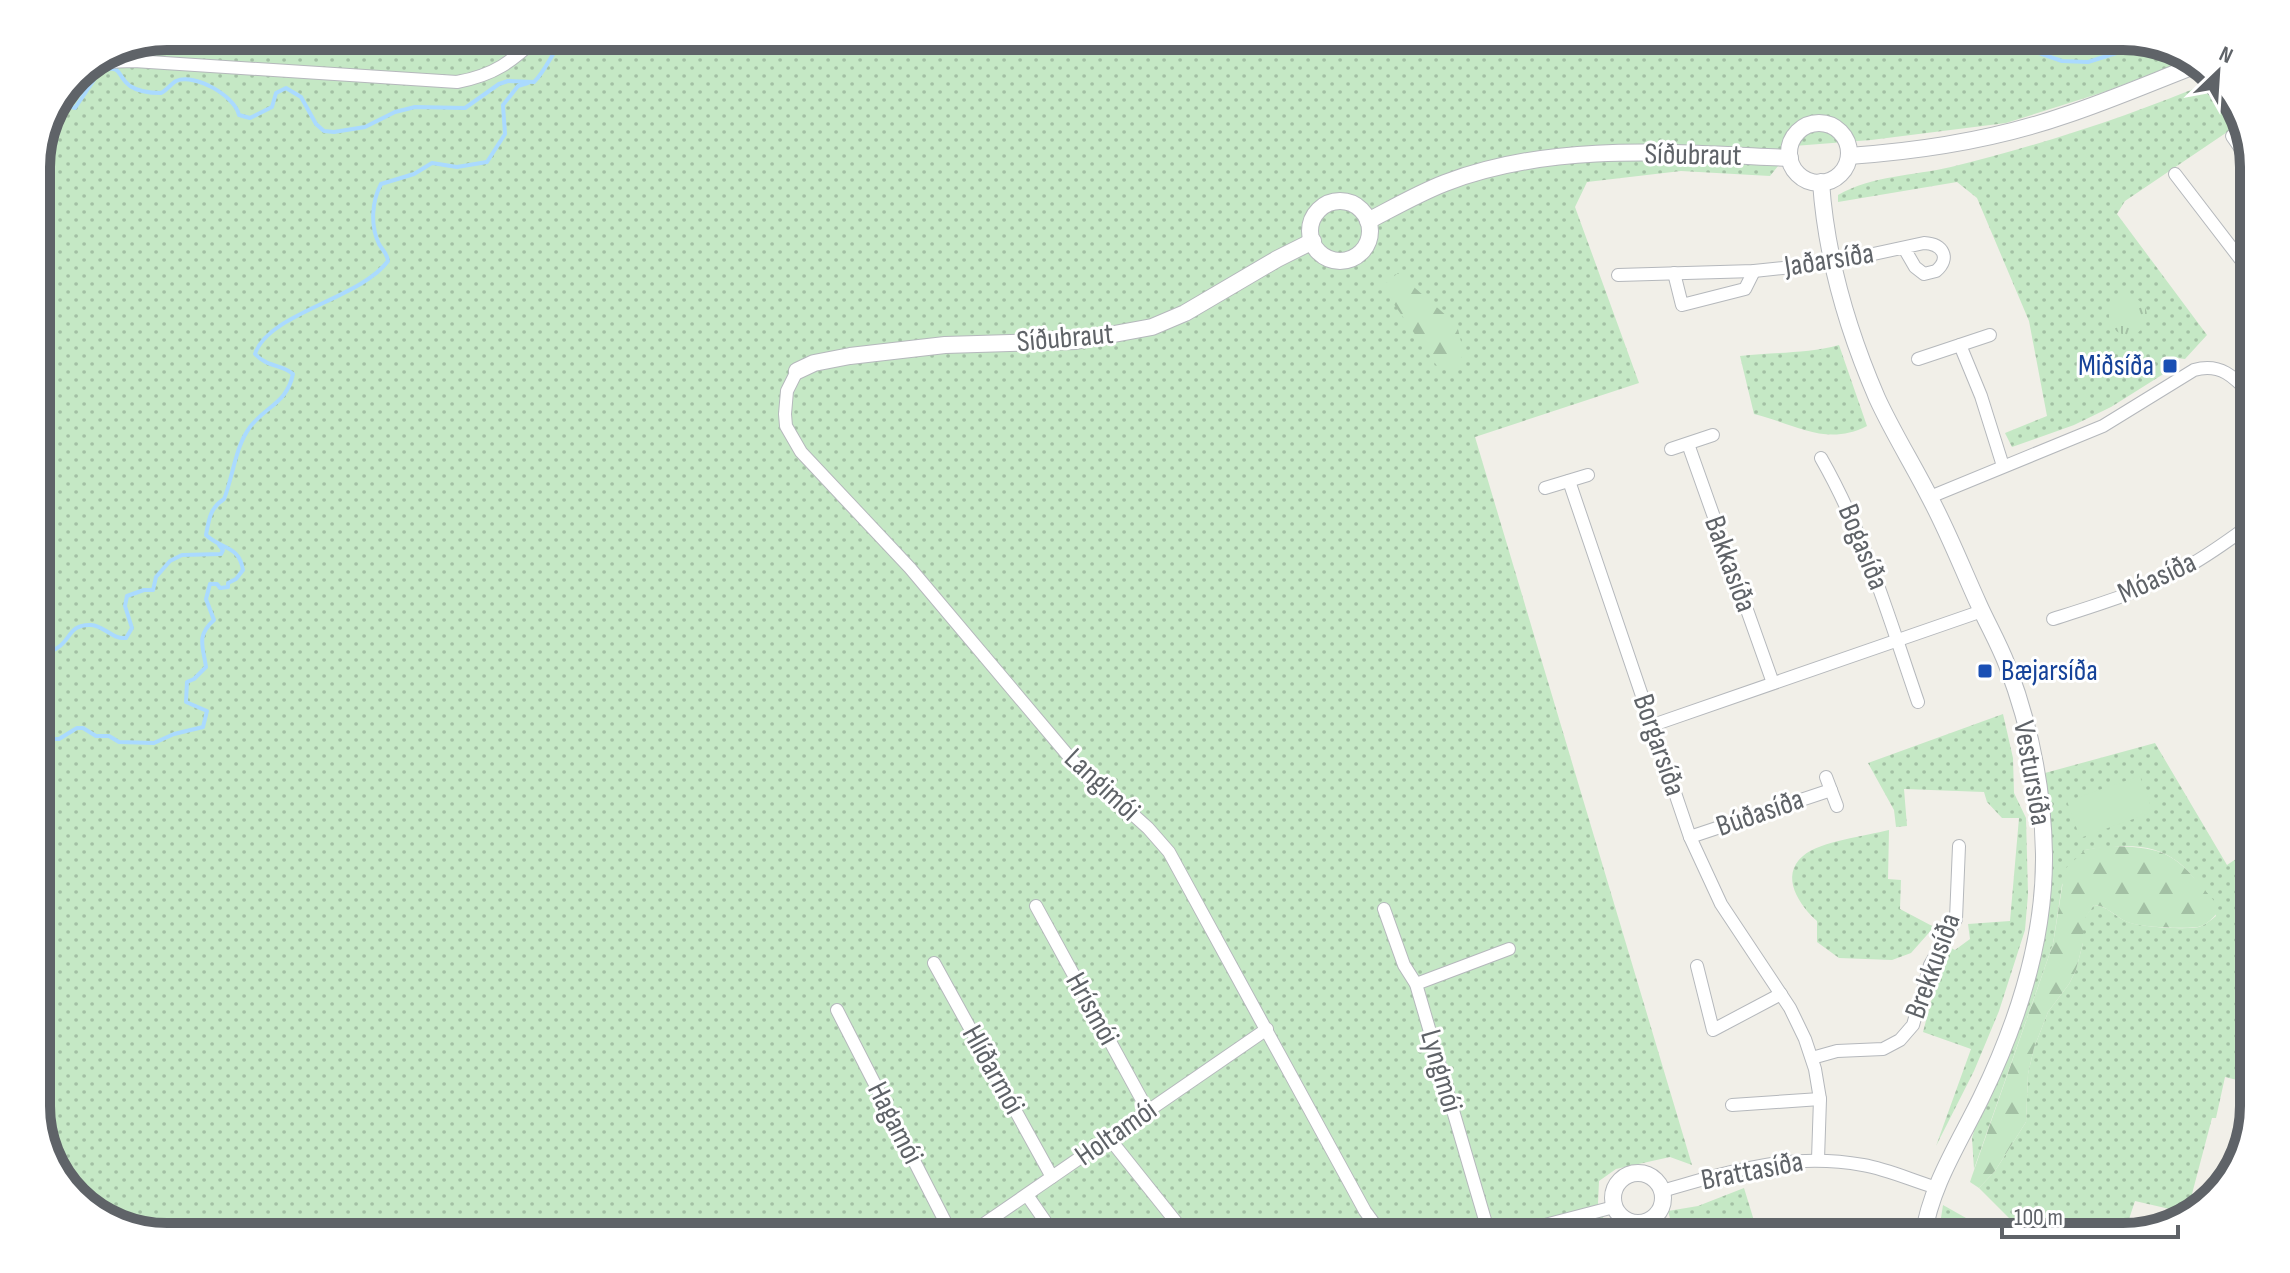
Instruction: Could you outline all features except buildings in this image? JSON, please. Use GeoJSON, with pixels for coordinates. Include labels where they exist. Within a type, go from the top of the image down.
{"type":"FeatureCollection","features":[{"type":"Feature","properties":{"kind":"street"},"geometry":{"type":"LineString","coordinates":[[118,62],[457,82],[482,78],[509,64],[524,50]]}},
{"type":"Feature","properties":{"kind":"street"},"geometry":{"type":"LineString","coordinates":[[1849,156],[1981,139],[2065,116],[2178,72]]}},
{"type":"Feature","properties":{"kind":"street"},"geometry":{"type":"LineString","coordinates":[[1823,123],[1839,130],[1845,138],[1849,156],[1838,176],[1821,182],[1802,177],[1796,172],[1790,158],[1792,140],[1805,126],[1823,123]]}},
{"type":"Feature","properties":{"kind":"street"},"geometry":{"type":"LineString","coordinates":[[2232,136],[2238,145]]}},
{"type":"Feature","properties":{"kind":"street","name":"Síðubraut"},"geometry":{"type":"LineString","coordinates":[[1368,221],[1445,183],[1566,154],[1706,154],[1790,158]]}},
{"type":"Feature","properties":{"kind":"street"},"geometry":{"type":"LineString","coordinates":[[2175,174],[2240,259]]}},
{"type":"Feature","properties":{"kind":"street","name":"Vestursíða"},"geometry":{"type":"LineString","coordinates":[[1821,182],[1832,263],[1864,364],[1878,399],[1930,497],[2016,691],[2032,749],[2043,830],[2041,909],[2031,965],[2004,1045],[1934,1187],[1926,1223]]}},
{"type":"Feature","properties":{"kind":"street"},"geometry":{"type":"LineString","coordinates":[[1330,203],[1351,203],[1360,208],[1368,221],[1368,242],[1350,259],[1338,261],[1329,258],[1321,254],[1313,241],[1311,225],[1314,216],[1330,203]]}},
{"type":"Feature","properties":{"kind":"street","name":"Síðubraut"},"geometry":{"type":"LineString","coordinates":[[797,371],[814,363],[877,352],[945,345],[1076,341],[1152,327],[1185,313],[1313,241]]}},
{"type":"Feature","properties":{"kind":"street","name":"Jaðarsíða"},"geometry":{"type":"LineString","coordinates":[[1618,275],[1754,271],[1832,263],[1904,248]]}},
{"type":"Feature","properties":{"kind":"street","name":"Jaðarsíða"},"geometry":{"type":"LineString","coordinates":[[1674,273],[1682,305],[1745,289],[1754,271]]}},
{"type":"Feature","properties":{"kind":"street"},"geometry":{"type":"LineString","coordinates":[[1918,359],[1990,335]]}},
{"type":"Feature","properties":{"kind":"street"},"geometry":{"type":"LineString","coordinates":[[1960,345],[1981,396],[2003,466]]}},
{"type":"Feature","properties":{"kind":"street"},"geometry":{"type":"LineString","coordinates":[[1930,497],[2103,426],[2194,370],[2218,368],[2226,371],[2240,384]]}},
{"type":"Feature","properties":{"kind":"street","name":"Langimói"},"geometry":{"type":"LineString","coordinates":[[797,371],[784,402],[786,426],[792,439],[910,568],[1071,759],[1148,828],[1169,852],[1374,1223]]}},
{"type":"Feature","properties":{"kind":"street"},"geometry":{"type":"LineString","coordinates":[[1671,449],[1713,435]]}},
{"type":"Feature","properties":{"kind":"street","name":"Bakkasíða"},"geometry":{"type":"LineString","coordinates":[[1688,444],[1773,683]]}},
{"type":"Feature","properties":{"kind":"street","name":"Bogasíða"},"geometry":{"type":"LineString","coordinates":[[1821,458],[1860,534],[1897,640]]}},
{"type":"Feature","properties":{"kind":"street"},"geometry":{"type":"LineString","coordinates":[[1545,488],[1588,475]]}},
{"type":"Feature","properties":{"kind":"street","name":"Borgarsíða"},"geometry":{"type":"LineString","coordinates":[[1569,481],[1690,837],[1721,904],[1781,994],[1798,1023],[1812,1058],[1820,1099],[1818,1159]]}},
{"type":"Feature","properties":{"kind":"street","name":"Móasíða"},"geometry":{"type":"LineString","coordinates":[[2053,619],[2122,597],[2162,580],[2240,532]]}},
{"type":"Feature","properties":{"kind":"street"},"geometry":{"type":"LineString","coordinates":[[1653,725],[1982,611]]}},
{"type":"Feature","properties":{"kind":"street"},"geometry":{"type":"LineString","coordinates":[[1897,640],[1918,702]]}},
{"type":"Feature","properties":{"kind":"street","name":"Búðasíða"},"geometry":{"type":"LineString","coordinates":[[1826,777],[1837,806]]}},
{"type":"Feature","properties":{"kind":"street","name":"Búðasíða"},"geometry":{"type":"LineString","coordinates":[[1690,837],[1831,790]]}},
{"type":"Feature","properties":{"kind":"street","name":"Brekkusíða"},"geometry":{"type":"LineString","coordinates":[[1812,1058],[1837,1051],[1883,1049],[1900,1040],[1913,1025],[1930,965],[1955,923],[1959,846]]}},
{"type":"Feature","properties":{"kind":"street","name":"Hrísmói"},"geometry":{"type":"LineString","coordinates":[[1036,906],[1148,1111]]}},
{"type":"Feature","properties":{"kind":"street","name":"Lyngmói"},"geometry":{"type":"LineString","coordinates":[[1384,909],[1404,965],[1416,984],[1486,1223]]}},
{"type":"Feature","properties":{"kind":"street"},"geometry":{"type":"LineString","coordinates":[[1416,984],[1509,949]]}},
{"type":"Feature","properties":{"kind":"street","name":"Hlíðarmói"},"geometry":{"type":"LineString","coordinates":[[934,963],[1052,1177]]}},
{"type":"Feature","properties":{"kind":"street"},"geometry":{"type":"LineString","coordinates":[[1697,966],[1717,1044]]}},
{"type":"Feature","properties":{"kind":"street"},"geometry":{"type":"LineString","coordinates":[[1713,1030],[1781,994]]}},
{"type":"Feature","properties":{"kind":"street","name":"Hagamói"},"geometry":{"type":"LineString","coordinates":[[837,1010],[946,1223]]}},
{"type":"Feature","properties":{"kind":"street","name":"Holtamói"},"geometry":{"type":"LineString","coordinates":[[986,1223],[1267,1029]]}},
{"type":"Feature","properties":{"kind":"street"},"geometry":{"type":"LineString","coordinates":[[1732,1105],[1820,1099]]}},
{"type":"Feature","properties":{"kind":"street"},"geometry":{"type":"LineString","coordinates":[[1109,1138],[1177,1223]]}},
{"type":"Feature","properties":{"kind":"street","name":"Brattasíða"},"geometry":{"type":"LineString","coordinates":[[1662,1191],[1776,1161],[1818,1159],[1866,1165],[1934,1187]]}},
{"type":"Feature","properties":{"kind":"street"},"geometry":{"type":"LineString","coordinates":[[1631,1223],[1614,1207],[1613,1191],[1629,1174],[1645,1173],[1662,1191],[1663,1199],[1650,1223]]}},
{"type":"Feature","properties":{"kind":"street"},"geometry":{"type":"LineString","coordinates":[[1027,1195],[1046,1223]]}},
{"type":"Feature","properties":{"kind":"street"},"geometry":{"type":"LineString","coordinates":[[1553,1223],[1614,1207]]}},
{"type":"Feature","properties":{"kind":"green space"},"geometry":{"type":"Polygon","coordinates":[[[167,50],[2123,50],[2153,54],[2177,64],[2104,92],[2006,123],[1794,146],[1770,176],[1681,171],[1587,182],[1575,207],[1639,383],[1475,437],[1692,1165],[1670,1157],[1616,1169],[1599,1181],[1598,1203],[1605,1223],[167,1223],[122,1214],[96,1199],[84,1189],[66,1164],[56,1143],[50,1113],[50,160],[62,115],[74,96],[90,79],[109,66],[144,52],[167,50]]]}},
{"type":"Feature","properties":{"kind":"green space"},"geometry":{"type":"Polygon","coordinates":[[[2178,95],[2178,112],[2225,112],[2233,128],[2125,201],[2117,214],[2207,335],[2185,359],[2177,358],[2165,366],[2165,373],[2111,407],[2074,425],[2012,447],[2005,433],[2047,416],[2029,321],[1977,198],[1957,182],[1838,202],[1838,195],[1865,183],[1951,167],[2118,118],[2178,95]]]}},
{"type":"Feature","properties":{"kind":"green space"},"geometry":{"type":"Polygon","coordinates":[[[1398,273],[1457,325],[1464,354],[1452,370],[1437,366],[1389,297],[1385,284],[1398,273]]]}},
{"type":"Feature","properties":{"kind":"green space"},"geometry":{"type":"Polygon","coordinates":[[[2128,297],[2142,302],[2147,316],[2142,330],[2128,335],[2114,330],[2109,316],[2114,302],[2128,297]]]}},
{"type":"Feature","properties":{"kind":"green space"},"geometry":{"type":"Polygon","coordinates":[[[1839,345],[1867,426],[1852,432],[1824,434],[1754,414],[1740,356],[1839,345]]]}},
{"type":"Feature","properties":{"kind":"green space"},"geometry":{"type":"Polygon","coordinates":[[[2003,714],[2013,758],[2014,793],[2026,818],[2028,894],[2025,930],[1999,1011],[1974,1071],[1936,1146],[1971,1049],[1923,1032],[1951,948],[1955,950],[1970,939],[1968,924],[2010,921],[2019,818],[2002,818],[1987,802],[1984,792],[1904,789],[1907,826],[1896,827],[1894,810],[1868,763],[2003,714]]]}},
{"type":"Feature","properties":{"kind":"green space"},"geometry":{"type":"Polygon","coordinates":[[[2155,743],[2227,865],[2240,856],[2240,1074],[2237,1080],[2225,1077],[2216,1118],[2212,1118],[2190,1201],[2175,1210],[2135,1201],[2128,1223],[2014,1223],[1979,1188],[1995,1171],[2026,1122],[2028,1074],[2034,1048],[2048,1012],[2076,970],[2083,943],[2082,921],[2094,905],[2128,922],[2152,927],[2199,927],[2216,916],[2193,877],[2166,854],[2131,846],[2085,850],[2062,885],[2053,944],[1974,1169],[1972,1138],[2018,1021],[2051,862],[2045,773],[2155,743]]]}},
{"type":"Feature","properties":{"kind":"green space"},"geometry":{"type":"Polygon","coordinates":[[[2140,776],[2153,812],[2080,838],[2067,801],[2140,776]]]}},
{"type":"Feature","properties":{"kind":"green space"},"geometry":{"type":"Polygon","coordinates":[[[1889,830],[1888,879],[1901,880],[1900,909],[1934,927],[1911,953],[1892,960],[1839,958],[1817,942],[1817,921],[1799,899],[1792,881],[1796,864],[1820,846],[1889,830]]]}},
{"type":"Feature","properties":{"kind":"green space"},"geometry":{"type":"Polygon","coordinates":[[[2106,846],[2145,849],[2170,857],[2181,864],[2202,887],[2216,903],[2218,911],[2204,925],[2185,928],[2139,925],[2094,905],[2083,921],[2083,943],[2076,970],[2048,1012],[2034,1048],[2028,1074],[2026,1122],[1995,1171],[1979,1188],[1970,1182],[2053,944],[2065,869],[2085,850],[2106,846]]]}},
{"type":"Feature","properties":{"kind":"green space"},"geometry":{"type":"Polygon","coordinates":[[[1744,1188],[1755,1223],[1671,1223],[1668,1211],[1698,1206],[1744,1188]]]}},
{"type":"Feature","properties":{"kind":"green space"},"geometry":{"type":"Polygon","coordinates":[[[1943,1205],[1966,1218],[1968,1223],[1940,1223],[1943,1205]]]}},
{"type":"Feature","properties":{"kind":"waterway"},"geometry":{"type":"LineString","coordinates":[[102,71],[116,70],[130,86],[145,92],[161,93],[176,81],[184,79],[203,83],[230,101],[239,115],[250,118],[272,107],[276,93],[286,88],[301,97],[316,124],[324,131],[334,132],[365,127],[395,112],[415,107],[465,108],[499,84],[508,81],[534,82],[555,50]]}},
{"type":"Feature","properties":{"kind":"waterway"},"geometry":{"type":"LineString","coordinates":[[2030,50],[2062,61],[2088,62],[2125,50]]}},
{"type":"Feature","properties":{"kind":"waterway"},"geometry":{"type":"LineString","coordinates":[[68,106],[75,108],[99,73]]}},
{"type":"Feature","properties":{"kind":"waterway"},"geometry":{"type":"LineString","coordinates":[[50,739],[59,739],[77,728],[83,728],[96,736],[109,736],[119,742],[154,743],[203,727],[207,711],[186,702],[187,682],[206,667],[203,636],[214,620],[206,599],[210,584],[228,587],[228,583],[243,570],[234,552],[206,535],[209,519],[224,499],[245,435],[286,392],[293,374],[265,362],[255,354],[263,340],[277,328],[357,286],[388,261],[376,237],[373,221],[374,205],[381,184],[414,174],[432,163],[457,167],[487,162],[505,134],[503,105],[518,86],[528,83]]}},
{"type":"Feature","properties":{"kind":"waterway"},"geometry":{"type":"LineString","coordinates":[[50,652],[84,625],[96,626],[116,637],[126,638],[132,628],[125,606],[127,596],[153,590],[156,577],[170,561],[182,555],[221,554],[223,550],[219,545]]}},
{"type":"Feature","properties":{"kind":"place","name":"Miðsíða"},"geometry":{"type":"Point","coordinates":[2170,366]}},
{"type":"Feature","properties":{"kind":"place","name":"Bæjarsíða"},"geometry":{"type":"Point","coordinates":[1985,671]}}]}
